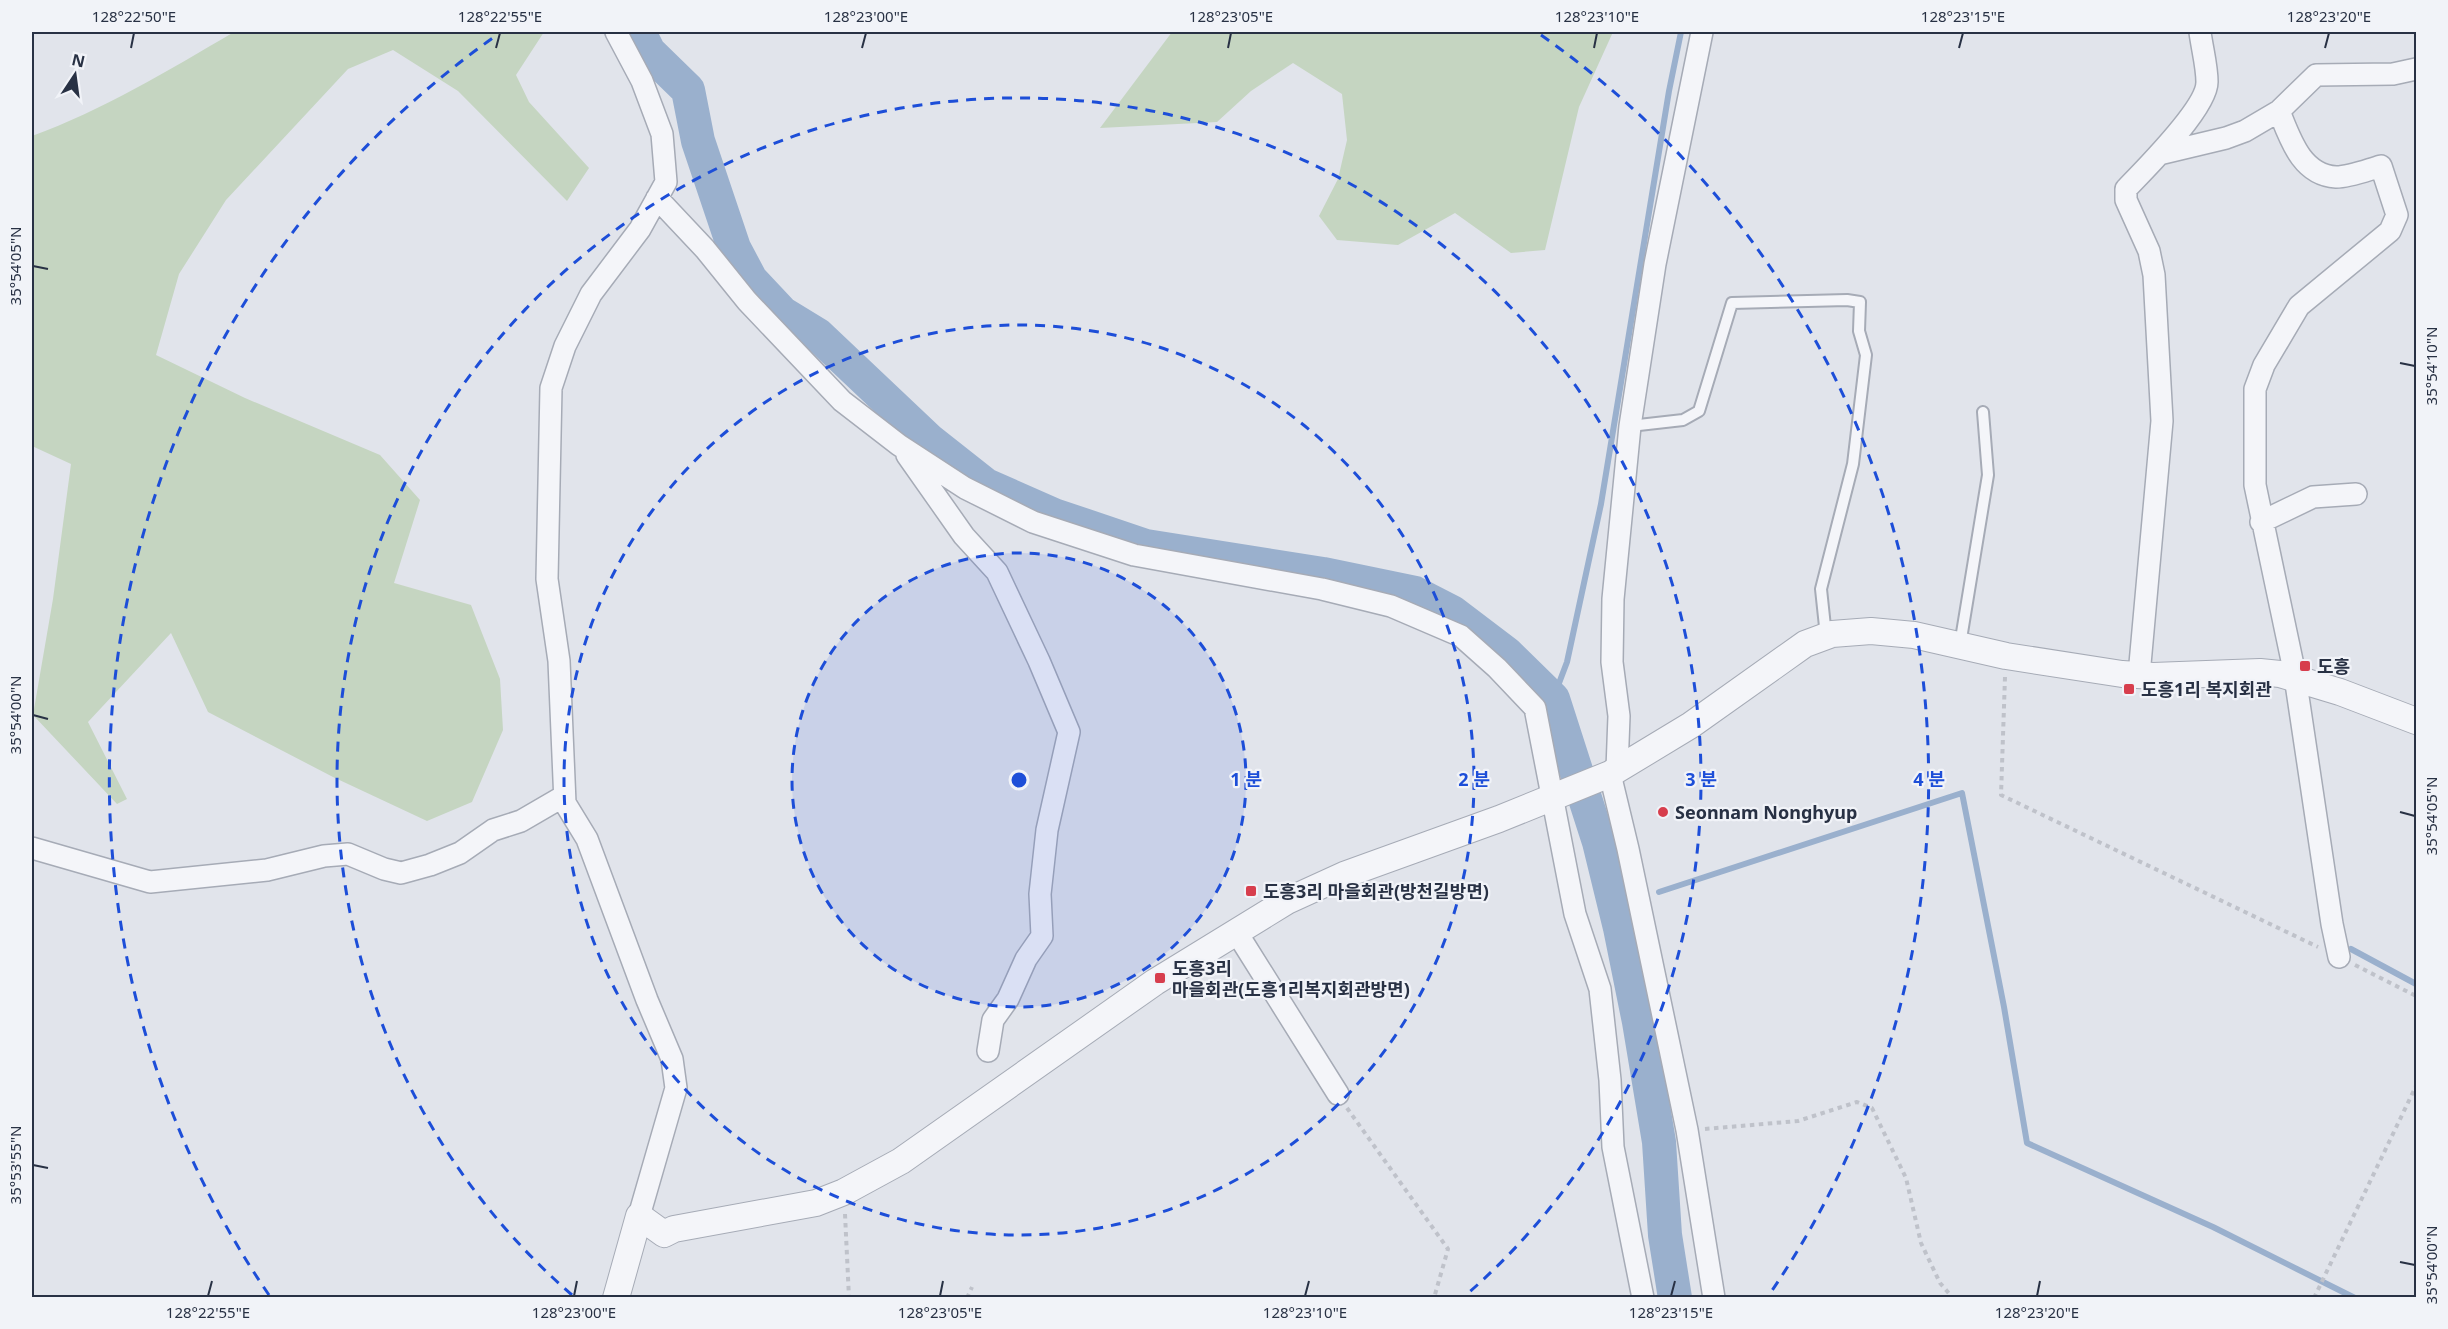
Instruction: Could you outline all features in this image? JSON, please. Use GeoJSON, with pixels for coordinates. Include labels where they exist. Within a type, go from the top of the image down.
{"type":"FeatureCollection","features":[{"type":"Feature","properties":{"kind":"street"},"geometry":{"type":"LineString","coordinates":[[616,32],[642,81],[662,134],[666,182],[640,229],[591,294],[565,346],[551,388],[547,579],[559,661],[565,803],[587,839],[647,1000],[672,1059],[676,1088],[645,1205],[639,1216],[616,1298]]}},
{"type":"Feature","properties":{"kind":"street"},"geometry":{"type":"LineString","coordinates":[[1702,32],[1657,253],[1630,426],[1613,599],[1612,662],[1619,716],[1608,774],[1628,849],[1687,1130],[1714,1298]]}},
{"type":"Feature","properties":{"kind":"street"},"geometry":{"type":"LineString","coordinates":[[2139,675],[2162,420],[2154,275],[2149,251],[2126,200],[2126,189],[2176,136],[2203,96],[2208,84],[2200,32]]}},
{"type":"Feature","properties":{"kind":"street"},"geometry":{"type":"LineString","coordinates":[[2158,154],[2226,138],[2245,131],[2278,111],[2316,75],[2393,74],[2416,69]]}},
{"type":"Feature","properties":{"kind":"street"},"geometry":{"type":"LineString","coordinates":[[2278,111],[2296,151],[2317,173],[2337,177],[2381,166],[2397,215],[2390,231],[2299,306],[2264,365],[2255,388],[2255,485],[2295,678],[2339,957]]}},
{"type":"Feature","properties":{"kind":"street"},"geometry":{"type":"LineString","coordinates":[[657,198],[705,249],[747,301],[842,401],[899,445],[965,488],[1033,522],[1134,555],[1322,589],[1391,606],[1461,636],[1497,668],[1535,708],[1558,796],[1575,914],[1600,989],[1610,1080],[1613,1147],[1643,1298]]}},
{"type":"Feature","properties":{"kind":"street"},"geometry":{"type":"LineString","coordinates":[[899,445],[964,536],[997,572],[1069,732],[1047,830],[1040,894],[1042,936],[1026,959],[1008,999],[993,1020],[988,1052]]}},
{"type":"Feature","properties":{"kind":"street"},"geometry":{"type":"LineString","coordinates":[[2261,522],[2313,497],[2356,494]]}},
{"type":"Feature","properties":{"kind":"street"},"geometry":{"type":"LineString","coordinates":[[639,1216],[664,1234],[675,1229],[816,1203],[844,1192],[901,1161],[1155,982],[1287,901],[1344,875],[1558,796],[1608,774],[1668,741],[1805,644],[1826,636],[1870,631],[1914,634],[2006,656],[2139,675],[2260,672],[2295,678],[2416,721]]}},
{"type":"Feature","properties":{"kind":"street"},"geometry":{"type":"LineString","coordinates":[[32,848],[150,882],[267,870],[324,856],[348,854],[400,873],[430,866],[460,853],[493,830],[521,821],[564,796]]}},
{"type":"Feature","properties":{"kind":"street"},"geometry":{"type":"LineString","coordinates":[[1237,933],[1338,1094]]}},
{"type":"Feature","properties":{"kind":"lane"},"geometry":{"type":"LineString","coordinates":[[1630,426],[1683,420],[1699,411],[1732,303],[1847,300],[1860,302],[1858,331],[1866,355],[1853,464],[1821,590],[1826,636]]}},
{"type":"Feature","properties":{"kind":"lane"},"geometry":{"type":"LineString","coordinates":[[1960,645],[1988,475],[1983,412]]}},
{"type":"Feature","properties":{"kind":"path"},"geometry":{"type":"LineString","coordinates":[[2006,656],[2001,795],[2416,996]]}},
{"type":"Feature","properties":{"kind":"path"},"geometry":{"type":"LineString","coordinates":[[2314,1298],[2416,1086]]}},
{"type":"Feature","properties":{"kind":"path"},"geometry":{"type":"LineString","coordinates":[[1338,1094],[1448,1249],[1434,1298]]}},
{"type":"Feature","properties":{"kind":"path"},"geometry":{"type":"LineString","coordinates":[[1687,1130],[1798,1121],[1857,1102],[1872,1108],[1906,1178],[1921,1243],[1941,1283],[1953,1298]]}},
{"type":"Feature","properties":{"kind":"path"},"geometry":{"type":"LineString","coordinates":[[844,1192],[849,1298]]}},
{"type":"Feature","properties":{"kind":"path"},"geometry":{"type":"LineString","coordinates":[[967,1298],[972,1287]]}},
{"type":"Feature","properties":{"kind":"green space"},"geometry":{"type":"Polygon","coordinates":[[[234,32],[544,32],[516,75],[529,102],[589,168],[567,201],[458,91],[393,50],[348,69],[226,200],[179,274],[156,355],[245,398],[380,455],[420,500],[394,583],[471,605],[500,679],[503,730],[472,802],[427,821],[333,777],[208,712],[171,633],[88,722],[127,799],[117,804],[33,715],[53,599],[71,464],[32,446],[32,136],[110,102],[234,32]]]}},
{"type":"Feature","properties":{"kind":"green space"},"geometry":{"type":"Polygon","coordinates":[[[1172,32],[1613,32],[1579,107],[1545,250],[1511,253],[1455,213],[1398,245],[1337,240],[1319,216],[1338,179],[1347,140],[1342,94],[1293,63],[1251,91],[1217,122],[1100,128],[1172,32]]]}},
{"type":"Feature","properties":{"kind":"waterway"},"geometry":{"type":"LineString","coordinates":[[639,32],[649,52],[688,90],[698,141],[734,248],[751,280],[782,313],[818,335],[929,440],[986,485],[1054,515],[1146,546],[1323,574],[1415,593],[1452,612],[1506,653],[1553,699],[1599,842],[1620,928],[1639,1022],[1659,1142],[1665,1235],[1675,1298]]}},
{"type":"Feature","properties":{"kind":"waterway"},"geometry":{"type":"LineString","coordinates":[[1553,699],[1567,662],[1601,504],[1669,91],[1681,32]]}},
{"type":"Feature","properties":{"kind":"waterway"},"geometry":{"type":"LineString","coordinates":[[1659,892],[1962,793],[2004,1007],[2027,1143],[2213,1227],[2355,1298]]}},
{"type":"Feature","properties":{"kind":"waterway"},"geometry":{"type":"LineString","coordinates":[[2351,949],[2416,984]]}},
{"type":"Feature","properties":{"kind":"place","name":"도흥"},"geometry":{"type":"Point","coordinates":[2305,666]}},
{"type":"Feature","properties":{"kind":"place","name":"도흥1리 복지회관"},"geometry":{"type":"Point","coordinates":[2129,689]}},
{"type":"Feature","properties":{"kind":"place","name":"Seonnam Nonghyup"},"geometry":{"type":"Point","coordinates":[1663,812]}},
{"type":"Feature","properties":{"kind":"place","name":"도흥3리 마을회관(방천길방면)"},"geometry":{"type":"Point","coordinates":[1251,891]}},
{"type":"Feature","properties":{"kind":"place","name":"도흥3리 마을회관(도흥1리복지회관방면)"},"geometry":{"type":"Point","coordinates":[1160,978]}}]}
